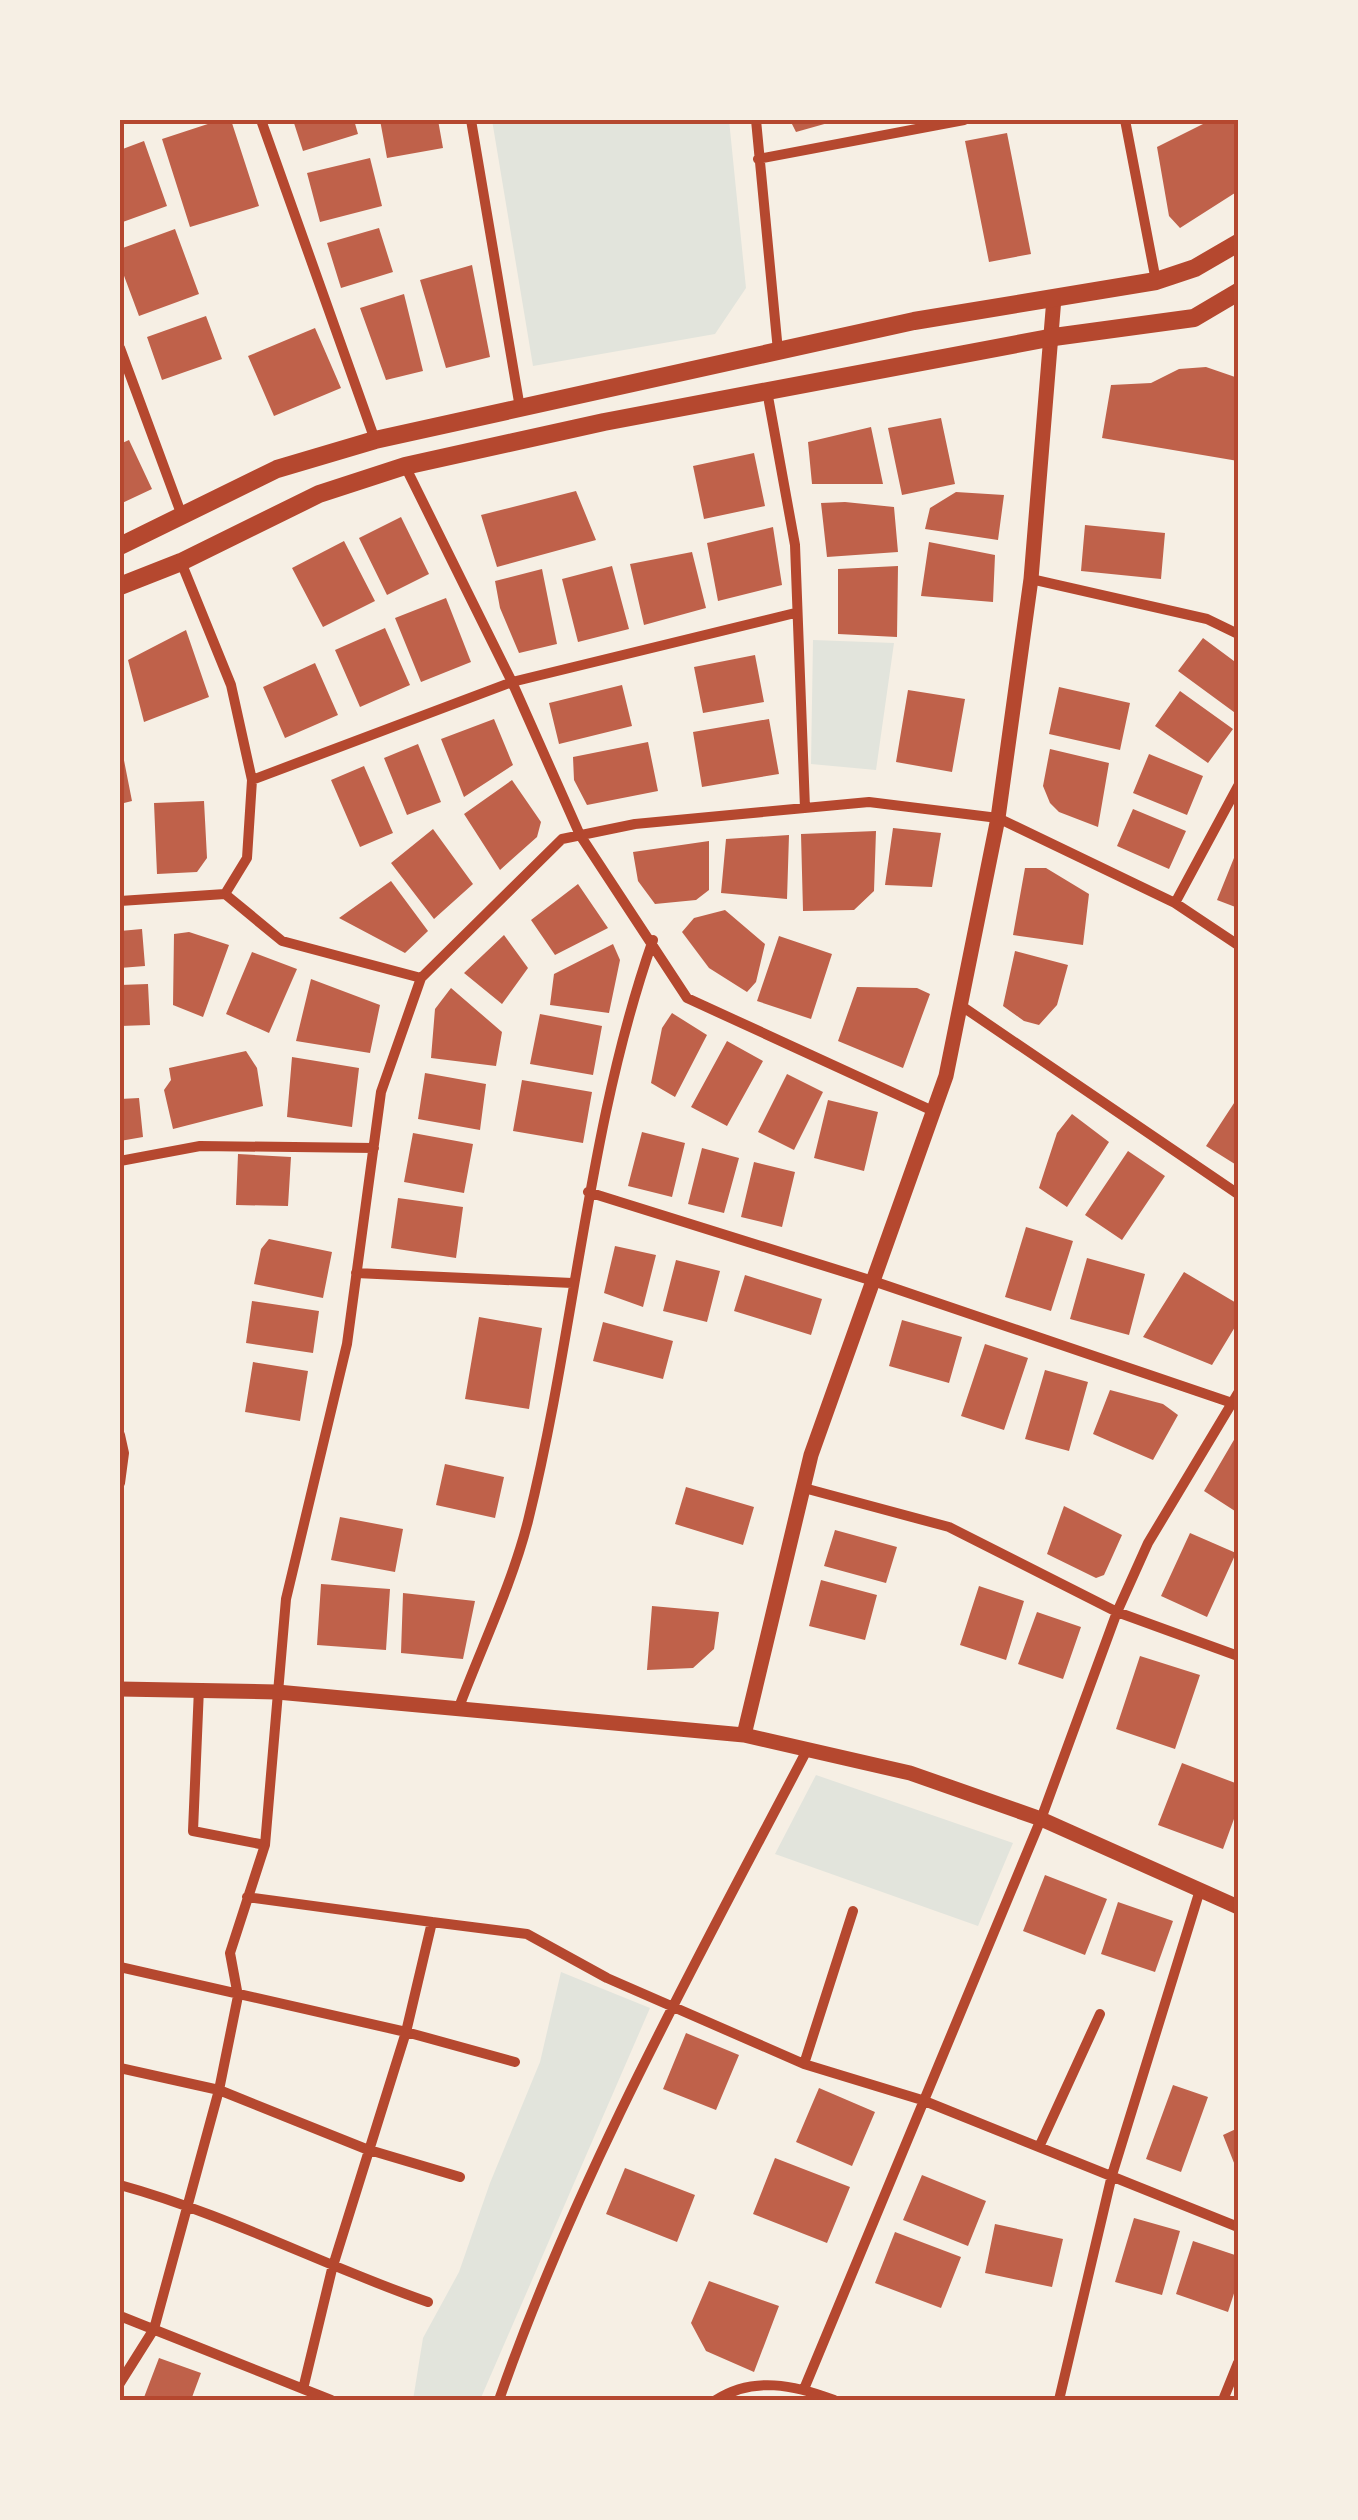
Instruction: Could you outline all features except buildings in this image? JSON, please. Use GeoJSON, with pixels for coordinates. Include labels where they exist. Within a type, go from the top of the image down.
{"type":"FeatureCollection","features":[{"type":"Feature","properties":{"kind":"main road"},"geometry":{"type":"LineString","coordinates":[[120,546],[277,469],[375,440],[914,321],[1156,281],[1195,268],[1238,243]]}},
{"type":"Feature","properties":{"kind":"main road"},"geometry":{"type":"LineString","coordinates":[[120,586],[182,562],[319,494],[405,466],[1054,336],[1194,318],[1238,292]]}},
{"type":"Feature","properties":{"kind":"street"},"geometry":{"type":"LineString","coordinates":[[261,120],[375,440]]}},
{"type":"Feature","properties":{"kind":"street"},"geometry":{"type":"LineString","coordinates":[[471,120],[520,408]]}},
{"type":"Feature","properties":{"kind":"street"},"geometry":{"type":"LineString","coordinates":[[756,120],[778,351]]}},
{"type":"Feature","properties":{"kind":"street"},"geometry":{"type":"LineString","coordinates":[[758,159],[964,120]]}},
{"type":"Feature","properties":{"kind":"street"},"geometry":{"type":"LineString","coordinates":[[1125,120],[1156,281]]}},
{"type":"Feature","properties":{"kind":"street"},"geometry":{"type":"LineString","coordinates":[[744,1735],[804,1488],[934,1111],[960,1005],[998,818],[1030,580],[1054,336],[1054,298]]}},
{"type":"Feature","properties":{"kind":"street"},"geometry":{"type":"LineString","coordinates":[[121,352],[181,513]]}},
{"type":"Feature","properties":{"kind":"street"},"geometry":{"type":"LineString","coordinates":[[768,392],[795,546],[805,808]]}},
{"type":"Feature","properties":{"kind":"street"},"geometry":{"type":"LineString","coordinates":[[405,466],[512,682],[580,835],[688,998],[934,1111]]}},
{"type":"Feature","properties":{"kind":"street"},"geometry":{"type":"LineString","coordinates":[[182,562],[231,686],[252,780],[247,858],[225,894]]}},
{"type":"Feature","properties":{"kind":"street"},"geometry":{"type":"LineString","coordinates":[[1030,580],[1207,618],[1238,634]]}},
{"type":"Feature","properties":{"kind":"street"},"geometry":{"type":"LineString","coordinates":[[252,780],[512,682],[796,613]]}},
{"type":"Feature","properties":{"kind":"street"},"geometry":{"type":"LineString","coordinates":[[1175,902],[1238,786]]}},
{"type":"Feature","properties":{"kind":"street"},"geometry":{"type":"LineString","coordinates":[[120,2383],[154,2329],[219,2090],[238,1996],[230,1953],[265,1845],[286,1599],[347,1344],[381,1092],[421,978],[562,839],[635,824],[868,802],[998,818],[1175,902],[1238,945]]}},
{"type":"Feature","properties":{"kind":"street"},"geometry":{"type":"LineString","coordinates":[[120,902],[225,894],[282,941],[421,978]]}},
{"type":"Feature","properties":{"kind":"street"},"geometry":{"type":"LineString","coordinates":[[460,1707],[527,1523],[588,1192],[627,1012],[653,940]]}},
{"type":"Feature","properties":{"kind":"street"},"geometry":{"type":"LineString","coordinates":[[960,1005],[1238,1194]]}},
{"type":"Feature","properties":{"kind":"street"},"geometry":{"type":"LineString","coordinates":[[120,1161],[200,1146],[374,1148]]}},
{"type":"Feature","properties":{"kind":"street"},"geometry":{"type":"LineString","coordinates":[[588,1192],[873,1280],[1236,1400],[1148,1542],[1117,1612],[1041,1819],[804,2389]]}},
{"type":"Feature","properties":{"kind":"street"},"geometry":{"type":"LineString","coordinates":[[356,1273],[572,1283]]}},
{"type":"Feature","properties":{"kind":"street"},"geometry":{"type":"LineString","coordinates":[[120,1435],[124,1454],[120,1483]]}},
{"type":"Feature","properties":{"kind":"street"},"geometry":{"type":"LineString","coordinates":[[804,1488],[949,1527],[1117,1612],[1238,1656]]}},
{"type":"Feature","properties":{"kind":"street"},"geometry":{"type":"LineString","coordinates":[[199,1688],[193,1831],[265,1845]]}},
{"type":"Feature","properties":{"kind":"street"},"geometry":{"type":"LineString","coordinates":[[120,1689],[277,1692],[744,1735],[910,1773],[1041,1819],[1238,1907]]}},
{"type":"Feature","properties":{"kind":"street"},"geometry":{"type":"LineString","coordinates":[[499,2400],[528,2317],[674,2004],[807,1750]]}},
{"type":"Feature","properties":{"kind":"street"},"geometry":{"type":"LineString","coordinates":[[1059,2400],[1112,2175],[1200,1890]]}},
{"type":"Feature","properties":{"kind":"street"},"geometry":{"type":"LineString","coordinates":[[247,1896],[527,1934],[608,1978],[804,2064],[922,2100],[1040,2144],[1238,2227]]}},
{"type":"Feature","properties":{"kind":"street"},"geometry":{"type":"LineString","coordinates":[[804,2064],[853,1911]]}},
{"type":"Feature","properties":{"kind":"street"},"geometry":{"type":"LineString","coordinates":[[304,2389],[332,2269],[366,2149],[406,2032],[432,1922]]}},
{"type":"Feature","properties":{"kind":"street"},"geometry":{"type":"LineString","coordinates":[[120,1967],[406,2032],[516,2062]]}},
{"type":"Feature","properties":{"kind":"street"},"geometry":{"type":"LineString","coordinates":[[1040,2144],[1100,2014]]}},
{"type":"Feature","properties":{"kind":"street"},"geometry":{"type":"LineString","coordinates":[[120,2068],[219,2090],[366,2149],[460,2177]]}},
{"type":"Feature","properties":{"kind":"street"},"geometry":{"type":"LineString","coordinates":[[120,2185],[190,2204],[332,2269],[428,2302]]}},
{"type":"Feature","properties":{"kind":"street"},"geometry":{"type":"LineString","coordinates":[[120,2316],[325,2399]]}},
{"type":"Feature","properties":{"kind":"street"},"geometry":{"type":"LineString","coordinates":[[1222,2400],[1238,2364]]}},
{"type":"Feature","properties":{"kind":"street"},"geometry":{"type":"LineString","coordinates":[[716,2400],[732,2390],[760,2384],[804,2389],[834,2400]]}},
{"type":"Feature","properties":{"kind":"shaded area"},"geometry":{"type":"Polygon","coordinates":[[[492,120],[729,120],[746,288],[715,334],[533,366],[492,120]]]}},
{"type":"Feature","properties":{"kind":"shaded area"},"geometry":{"type":"Polygon","coordinates":[[[813,640],[894,643],[876,770],[811,764],[813,640]]]}},
{"type":"Feature","properties":{"kind":"shaded area"},"geometry":{"type":"Polygon","coordinates":[[[816,1775],[1013,1843],[978,1926],[775,1854],[816,1775]]]}},
{"type":"Feature","properties":{"kind":"shaded area"},"geometry":{"type":"Polygon","coordinates":[[[561,1972],[650,2008],[480,2400],[413,2400],[423,2338],[459,2272],[490,2183],[540,2062],[561,1972]]]}}]}
